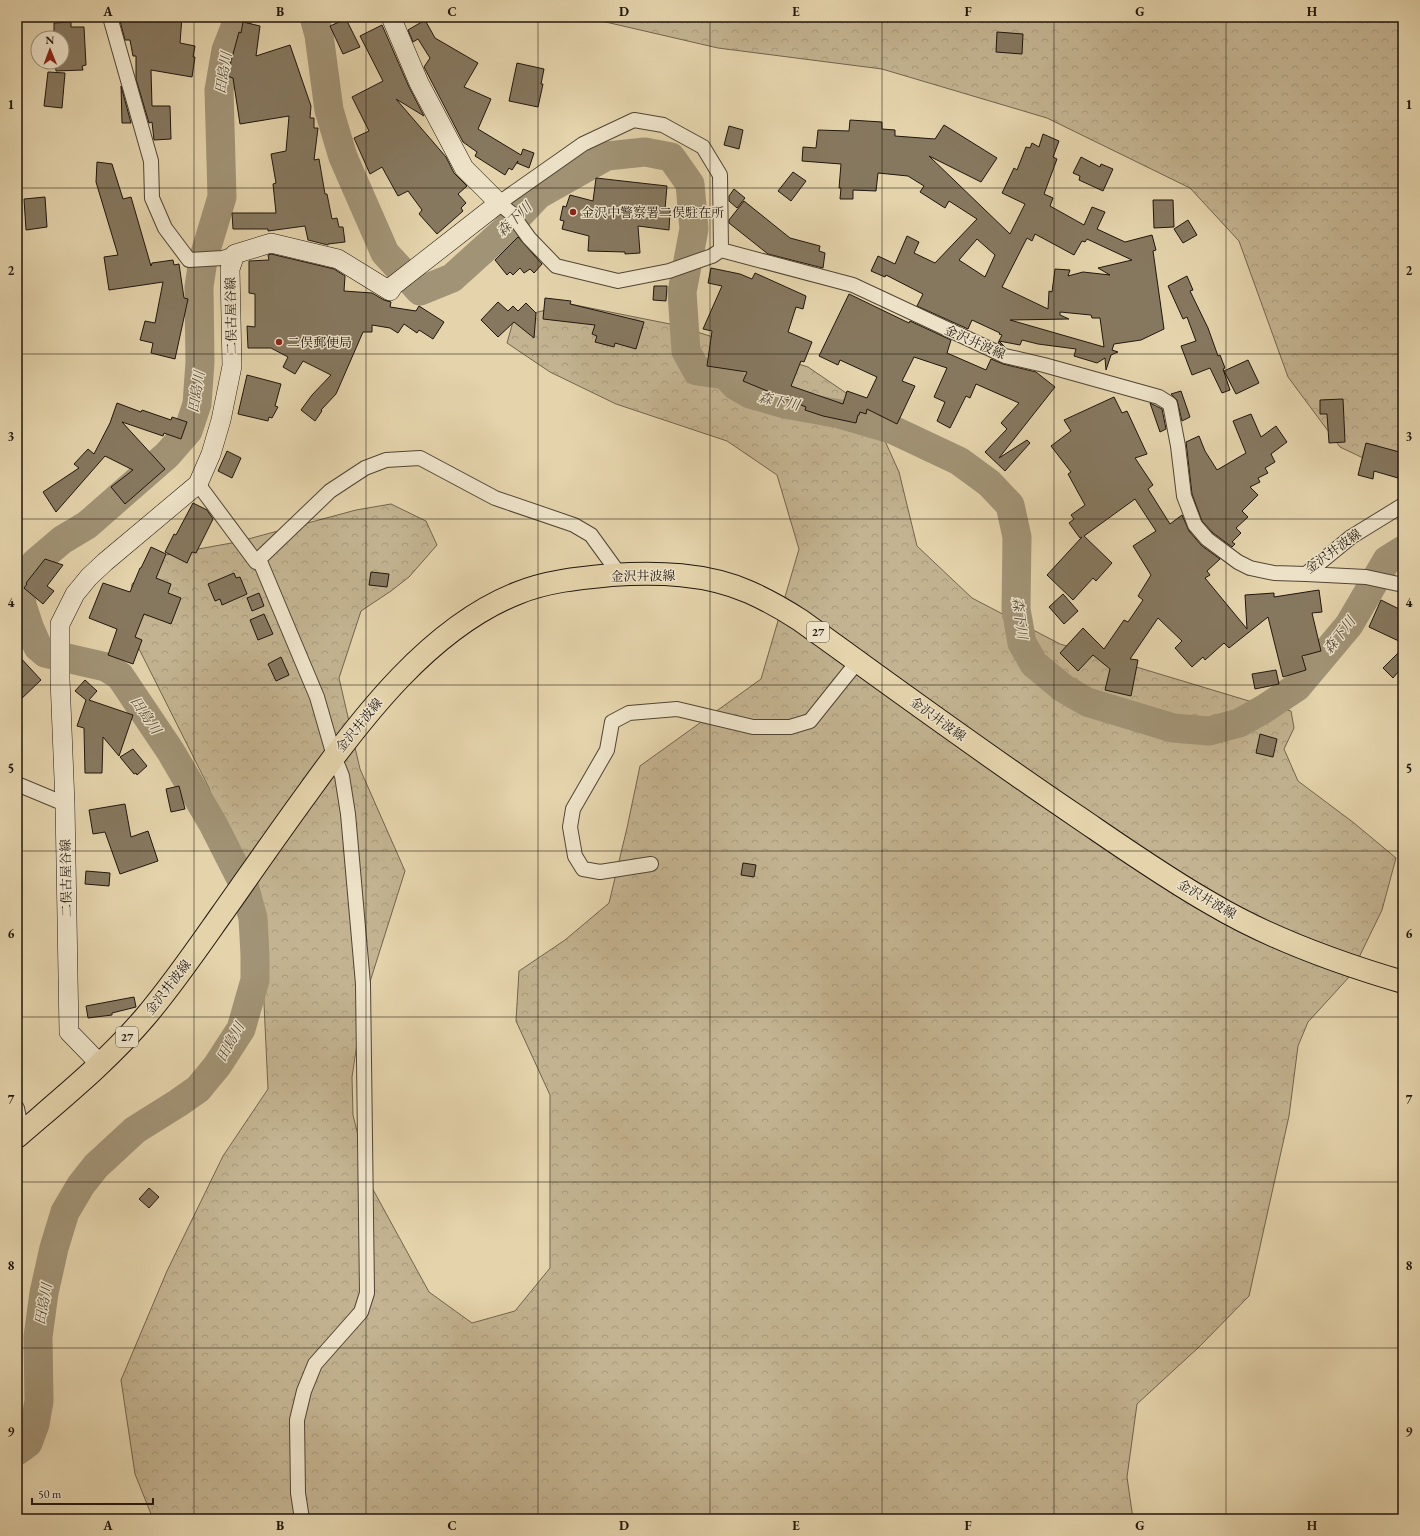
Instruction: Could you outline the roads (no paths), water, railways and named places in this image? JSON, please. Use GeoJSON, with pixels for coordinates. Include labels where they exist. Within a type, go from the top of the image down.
{"type":"FeatureCollection","features":[{"type":"Feature","properties":{"kind":"main road"},"geometry":{"type":"LineString","coordinates":[[229,256],[271,243],[338,259],[390,291],[394,285],[426,260],[505,208],[464,168],[418,83],[391,17]]}},
{"type":"Feature","properties":{"kind":"main road","name":"二俣古屋谷線"},"geometry":{"type":"LineString","coordinates":[[101,1065],[69,1032],[65,804],[60,679],[60,624],[75,594],[89,578],[105,562],[198,484],[211,454],[221,420],[232,366],[229,256]]}},
{"type":"Feature","properties":{"kind":"main road","name":"金沢井波線"},"geometry":{"type":"LineString","coordinates":[[19,1135],[101,1065],[146,1016],[218,919],[334,756],[367,714],[405,673],[441,641],[468,620],[518,593],[567,580],[620,575],[675,574],[716,581],[747,591],[777,605],[858,661],[1027,783],[1121,846],[1213,904],[1258,928],[1312,951],[1340,962],[1403,982]]}},
{"type":"Feature","properties":{"kind":"street"},"geometry":{"type":"LineString","coordinates":[[110,17],[151,161],[152,198],[165,228],[189,260],[229,256]]}},
{"type":"Feature","properties":{"kind":"street"},"geometry":{"type":"LineString","coordinates":[[634,120],[664,125],[703,146],[720,175],[717,253],[669,271],[618,281],[556,266],[529,238],[505,208],[583,144],[634,120]]}},
{"type":"Feature","properties":{"kind":"street","name":"金沢井波線"},"geometry":{"type":"LineString","coordinates":[[717,253],[853,285],[1005,356],[1044,365],[1159,397],[1170,404],[1178,446],[1184,496],[1194,525],[1207,539],[1238,562],[1250,568],[1274,573],[1306,574],[1351,537],[1403,505]]}},
{"type":"Feature","properties":{"kind":"street"},"geometry":{"type":"LineString","coordinates":[[198,484],[256,562],[330,491],[365,468],[386,460],[420,458],[495,498],[574,525],[591,535],[620,575]]}},
{"type":"Feature","properties":{"kind":"street"},"geometry":{"type":"LineString","coordinates":[[259,559],[317,697],[334,756],[342,776],[348,814],[363,984],[367,1293],[361,1312],[315,1364],[304,1391],[297,1420],[298,1493],[302,1519]]}},
{"type":"Feature","properties":{"kind":"street"},"geometry":{"type":"LineString","coordinates":[[1306,574],[1366,578],[1397,584]]}},
{"type":"Feature","properties":{"kind":"street"},"geometry":{"type":"LineString","coordinates":[[651,864],[600,872],[583,869],[575,856],[570,827],[573,809],[607,750],[612,722],[629,713],[677,709],[753,727],[790,726],[810,721],[858,661]]}},
{"type":"Feature","properties":{"kind":"street"},"geometry":{"type":"LineString","coordinates":[[17,784],[65,804]]}},
{"type":"Feature","properties":{"kind":"street"},"geometry":{"type":"LineString","coordinates":[[17,1108],[19,1135]]}},
{"type":"Feature","properties":{"kind":"waterway","name":"田島川"},"geometry":{"type":"LineString","coordinates":[[17,1451],[28,1443],[35,1424],[39,1401],[38,1337],[44,1293],[54,1248],[65,1212],[81,1185],[96,1166],[135,1130],[198,1089],[217,1066],[241,1029],[255,980],[253,918],[244,885],[213,824],[171,752],[120,676],[106,667],[45,653],[38,647],[22,605],[21,586],[35,563],[62,540],[87,525],[167,455],[188,431],[197,404],[200,362],[199,287],[203,260],[222,197],[219,90],[226,50],[239,17]]}},
{"type":"Feature","properties":{"kind":"waterway","name":"森下川"},"geometry":{"type":"LineString","coordinates":[[314,17],[319,35],[329,110],[343,157],[385,253],[420,291],[452,278],[504,231],[538,195],[607,156],[645,152],[671,157],[690,184],[694,229],[682,292],[686,351],[697,371],[725,375],[736,386],[750,394],[785,404],[840,414],[891,429],[959,461],[989,483],[1010,505],[1017,537],[1016,609],[1022,643],[1034,664],[1063,688],[1087,702],[1173,728],[1209,731],[1239,723],[1264,709],[1297,687],[1349,625],[1387,560],[1403,550]]}},
{"type":"Feature","properties":{"kind":"place","name":"金沢中警察署二俣駐在所"},"geometry":{"type":"Point","coordinates":[573,212]}},
{"type":"Feature","properties":{"kind":"place","name":"二俣郵便局"},"geometry":{"type":"Point","coordinates":[279,342]}}]}
